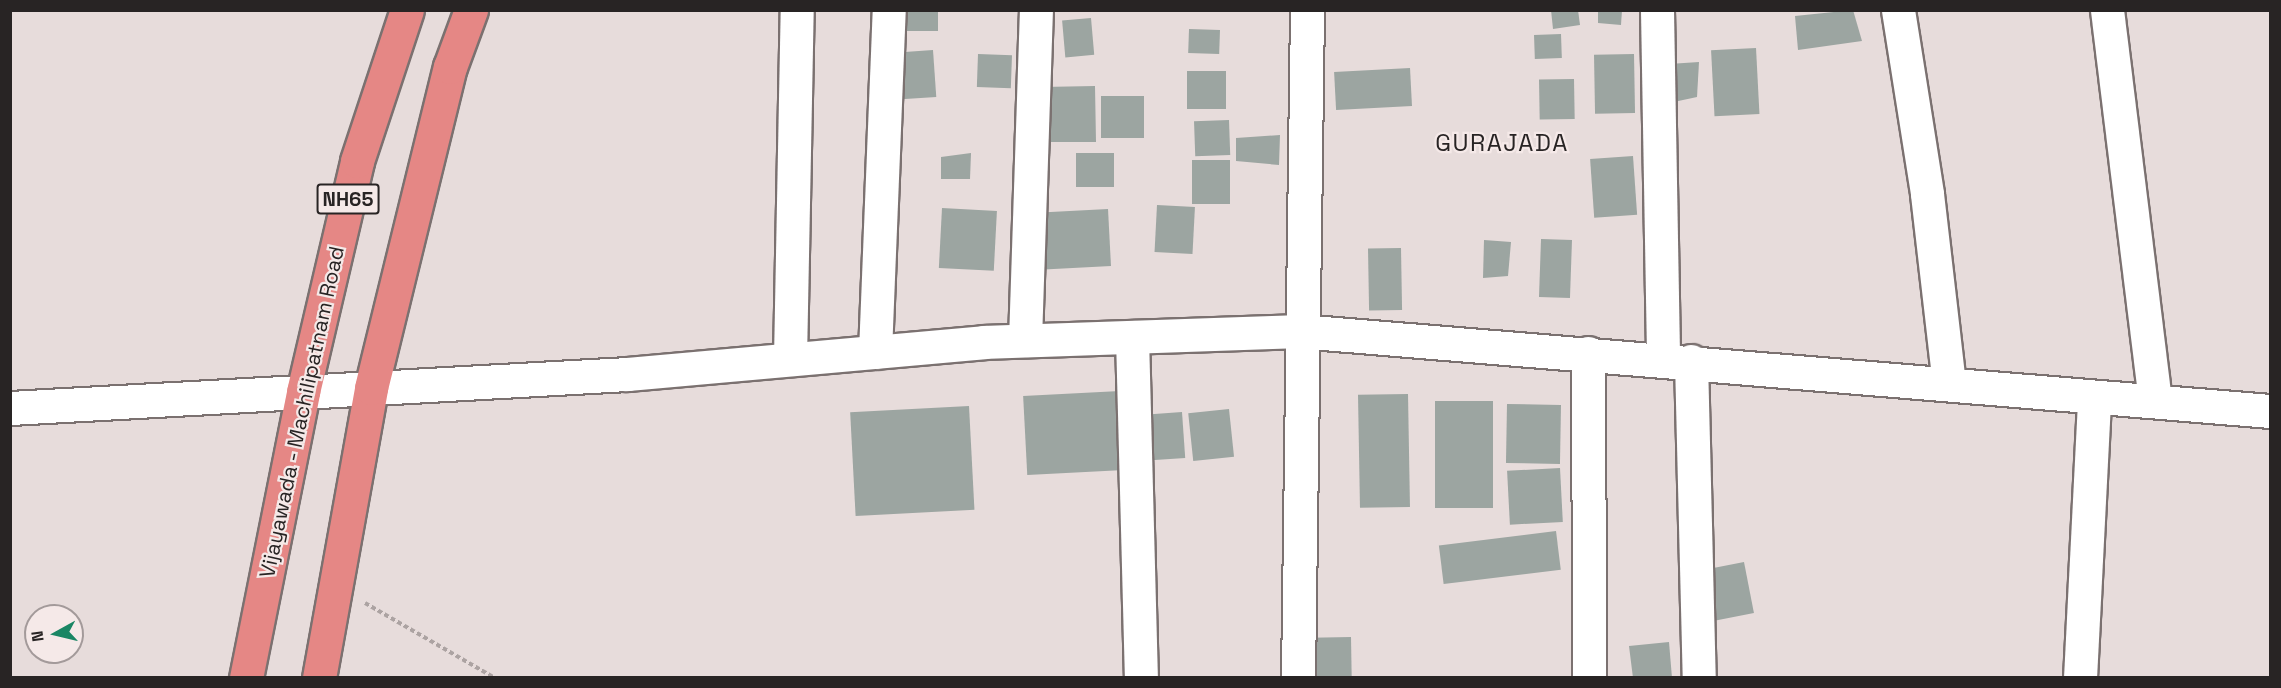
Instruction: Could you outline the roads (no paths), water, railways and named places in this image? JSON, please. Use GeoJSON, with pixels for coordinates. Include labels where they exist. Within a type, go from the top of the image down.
{"type":"FeatureCollection","features":[{"type":"Feature","properties":{"kind":"highway","name":"Vijayawada - Machilipatnam Road"},"geometry":{"type":"LineString","coordinates":[[246,678],[303,392],[357,160],[407,10]]}},
{"type":"Feature","properties":{"kind":"highway"},"geometry":{"type":"LineString","coordinates":[[319,678],[371,388],[450,67],[471,10]]}},
{"type":"Feature","properties":{"kind":"street"},"geometry":{"type":"LineString","coordinates":[[790,359],[797,10]]}},
{"type":"Feature","properties":{"kind":"street"},"geometry":{"type":"LineString","coordinates":[[875,352],[889,10]]}},
{"type":"Feature","properties":{"kind":"street"},"geometry":{"type":"LineString","coordinates":[[1025,340],[1036,10]]}},
{"type":"Feature","properties":{"kind":"street"},"geometry":{"type":"LineString","coordinates":[[1298,678],[1299,331],[1307,10]]}},
{"type":"Feature","properties":{"kind":"street"},"geometry":{"type":"LineString","coordinates":[[1657,10],[1677,360],[1699,678]]}},
{"type":"Feature","properties":{"kind":"street"},"geometry":{"type":"LineString","coordinates":[[1898,10],[1927,194],[1949,383]]}},
{"type":"Feature","properties":{"kind":"street"},"geometry":{"type":"LineString","coordinates":[[2107,10],[2155,400]]}},
{"type":"Feature","properties":{"kind":"street"},"geometry":{"type":"LineString","coordinates":[[10,408],[371,388],[1025,340],[1299,331],[1677,360],[2271,411]]}},
{"type":"Feature","properties":{"kind":"street"},"geometry":{"type":"LineString","coordinates":[[1131,337],[1141,678]]}},
{"type":"Feature","properties":{"kind":"street"},"geometry":{"type":"LineString","coordinates":[[1588,353],[1589,678]]}},
{"type":"Feature","properties":{"kind":"street"},"geometry":{"type":"LineString","coordinates":[[2079,678],[2094,397]]}},
{"type":"Feature","properties":{"kind":"district","name":"GURAJADA"},"geometry":{"type":"Point","coordinates":[1502,143]}}]}
